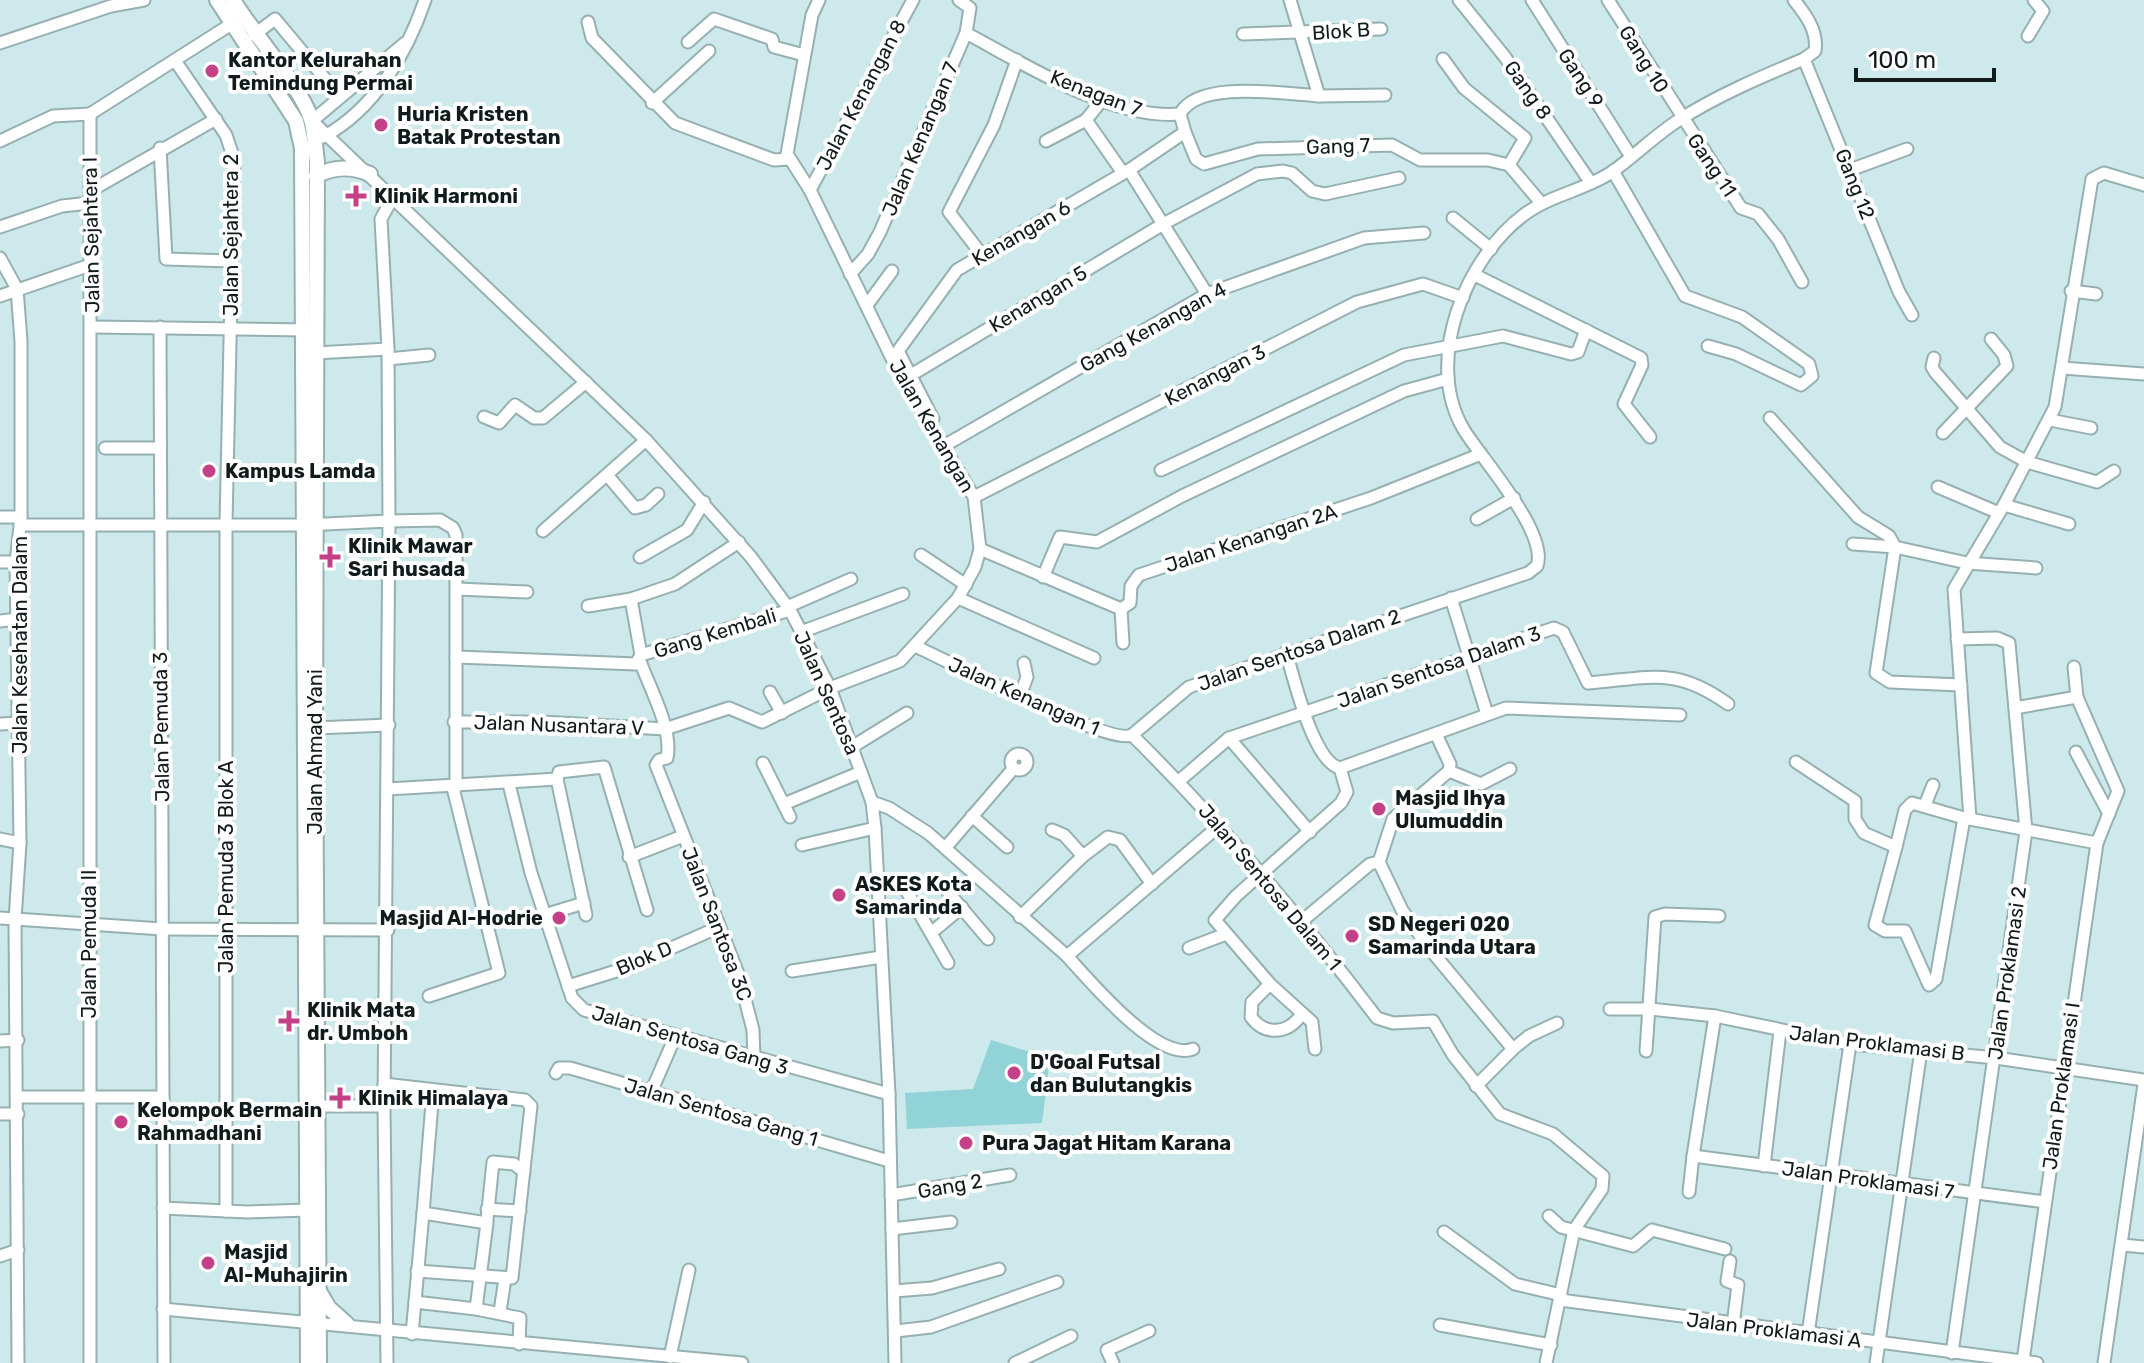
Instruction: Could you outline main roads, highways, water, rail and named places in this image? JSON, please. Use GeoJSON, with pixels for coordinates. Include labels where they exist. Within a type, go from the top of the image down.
{"type":"FeatureCollection","features":[{"type":"Feature","properties":{"kind":"main road"},"geometry":{"type":"LineString","coordinates":[[217,0],[312,146]]}},
{"type":"Feature","properties":{"kind":"main road"},"geometry":{"type":"LineString","coordinates":[[233,0],[254,35],[305,104],[312,121],[312,146]]}},
{"type":"Feature","properties":{"kind":"main road","name":"Jalan Ahmad Yani"},"geometry":{"type":"LineString","coordinates":[[312,146],[316,176],[310,330],[315,353],[309,525],[315,728],[308,1210],[312,1322],[319,1363]]}},
{"type":"Feature","properties":{"kind":"main road","name":"Jalan Ahmad Yani"},"geometry":{"type":"LineString","coordinates":[[308,1363],[319,1290],[318,1106],[311,928],[309,525],[312,146]]}},
{"type":"Feature","properties":{"kind":"main road"},"geometry":{"type":"LineString","coordinates":[[316,176],[337,168],[357,169],[370,174]]}},
{"type":"Feature","properties":{"kind":"main road"},"geometry":{"type":"LineString","coordinates":[[319,1290],[329,1308],[347,1324]]}},
{"type":"Feature","properties":{"kind":"place","name":"Kantor Kelurahan Temindung Permai"},"geometry":{"type":"Point","coordinates":[212,71]}},
{"type":"Feature","properties":{"kind":"place","name":"Huria Kristen Batak Protestan"},"geometry":{"type":"Point","coordinates":[381,125]}},
{"type":"Feature","properties":{"kind":"place","name":"Klinik Harmoni"},"geometry":{"type":"Point","coordinates":[356,196]}},
{"type":"Feature","properties":{"kind":"place","name":"Kampus Lamda"},"geometry":{"type":"Point","coordinates":[209,471]}},
{"type":"Feature","properties":{"kind":"place","name":"Klinik Mawar Sari husada"},"geometry":{"type":"Point","coordinates":[330,557]}},
{"type":"Feature","properties":{"kind":"place","name":"Masjid Ihya Ulumuddin"},"geometry":{"type":"Point","coordinates":[1379,809]}},
{"type":"Feature","properties":{"kind":"place","name":"ASKES Kota Samarinda"},"geometry":{"type":"Point","coordinates":[839,895]}},
{"type":"Feature","properties":{"kind":"place","name":"Masjid Al-Hodrie"},"geometry":{"type":"Point","coordinates":[559,918]}},
{"type":"Feature","properties":{"kind":"place","name":"SD Negeri 020 Samarinda Utara"},"geometry":{"type":"Point","coordinates":[1352,936]}},
{"type":"Feature","properties":{"kind":"place","name":"Klinik Mata dr. Umboh"},"geometry":{"type":"Point","coordinates":[289,1021]}},
{"type":"Feature","properties":{"kind":"place","name":"D'Goal Futsal dan Bulutangkis"},"geometry":{"type":"Point","coordinates":[1014,1073]}},
{"type":"Feature","properties":{"kind":"place","name":"Klinik Himalaya"},"geometry":{"type":"Point","coordinates":[340,1098]}},
{"type":"Feature","properties":{"kind":"place","name":"Kelompok Bermain Rahmadhani"},"geometry":{"type":"Point","coordinates":[121,1122]}},
{"type":"Feature","properties":{"kind":"place","name":"Pura Jagat Hitam Karana"},"geometry":{"type":"Point","coordinates":[966,1143]}},
{"type":"Feature","properties":{"kind":"place","name":"Masjid Al-Muhajirin"},"geometry":{"type":"Point","coordinates":[208,1263]}}]}
